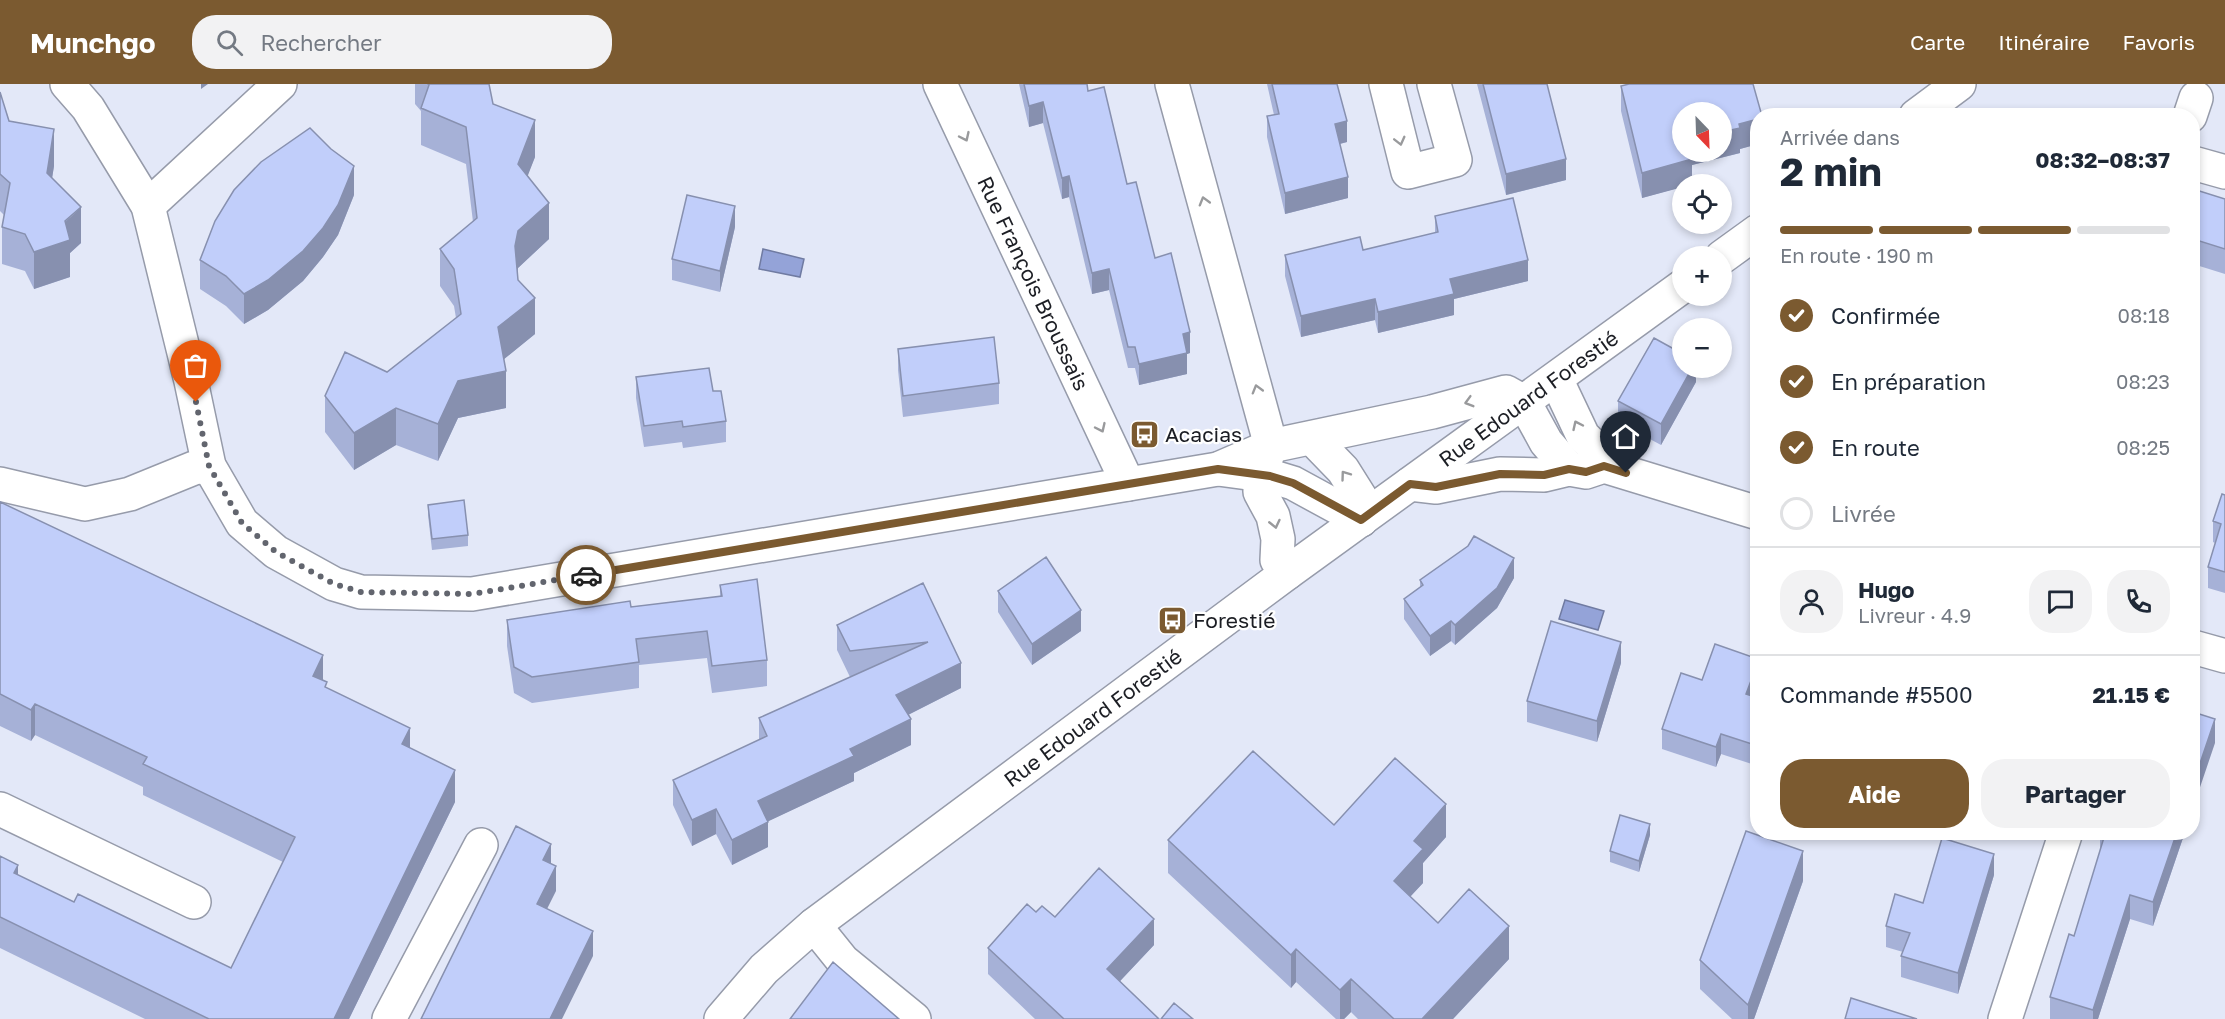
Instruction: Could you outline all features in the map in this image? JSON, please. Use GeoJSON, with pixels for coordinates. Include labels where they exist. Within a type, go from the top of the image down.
{"type":"FeatureCollection","features":[{"type":"Feature","properties":{"kind":"street"},"geometry":{"type":"LineString","coordinates":[[67,84],[88,108],[148,206],[191,381],[209,466],[242,523],[276,552],[334,584],[361,592],[472,594],[1218,469],[1266,460],[1312,438],[1432,412],[1506,392],[1524,402],[1546,442],[1569,469]]}},
{"type":"Feature","properties":{"kind":"street"},"geometry":{"type":"LineString","coordinates":[[148,206],[280,84]]}},
{"type":"Feature","properties":{"kind":"street","name":"Rue François Broussais"},"geometry":{"type":"LineString","coordinates":[[940,84],[1128,484]]}},
{"type":"Feature","properties":{"kind":"street"},"geometry":{"type":"LineString","coordinates":[[1172,84],[1266,460],[1260,492],[1273,516],[1278,539],[1277,560],[1287,573]]}},
{"type":"Feature","properties":{"kind":"street"},"geometry":{"type":"LineString","coordinates":[[1386,84],[1408,172],[1455,160],[1434,84]]}},
{"type":"Feature","properties":{"kind":"street"},"geometry":{"type":"LineString","coordinates":[[1927,108],[1959,84]]}},
{"type":"Feature","properties":{"kind":"street"},"geometry":{"type":"LineString","coordinates":[[2200,165],[2225,172]]}},
{"type":"Feature","properties":{"kind":"street"},"geometry":{"type":"LineString","coordinates":[[1732,250],[1750,237]]}},
{"type":"Feature","properties":{"kind":"street","name":"Rue Edouard Forestié"},"geometry":{"type":"LineString","coordinates":[[721,1019],[764,969],[814,925],[1287,573],[1672,294]]}},
{"type":"Feature","properties":{"kind":"street"},"geometry":{"type":"LineString","coordinates":[[1556,379],[1583,436],[1597,450],[1604,466]]}},
{"type":"Feature","properties":{"kind":"street"},"geometry":{"type":"LineString","coordinates":[[1312,438],[1343,470],[1360,497],[1361,520]]}},
{"type":"Feature","properties":{"kind":"street"},"geometry":{"type":"LineString","coordinates":[[1266,460],[1293,483],[1361,520]]}},
{"type":"Feature","properties":{"kind":"street"},"geometry":{"type":"LineString","coordinates":[[0,484],[85,504],[130,494],[194,468],[209,466]]}},
{"type":"Feature","properties":{"kind":"street"},"geometry":{"type":"LineString","coordinates":[[1410,484],[1436,487],[1500,474],[1544,475],[1569,469],[1586,472],[1604,466],[1750,511]]}},
{"type":"Feature","properties":{"kind":"street"},"geometry":{"type":"LineString","coordinates":[[2200,648],[2225,656]]}},
{"type":"Feature","properties":{"kind":"street"},"geometry":{"type":"LineString","coordinates":[[0,809],[194,902]]}},
{"type":"Feature","properties":{"kind":"street"},"geometry":{"type":"LineString","coordinates":[[2005,1019],[2063,840]]}},
{"type":"Feature","properties":{"kind":"street"},"geometry":{"type":"LineString","coordinates":[[389,1019],[481,846]]}},
{"type":"Feature","properties":{"kind":"street"},"geometry":{"type":"LineString","coordinates":[[814,925],[843,961],[914,1019]]}},
{"type":"Feature","properties":{"kind":"water"},"geometry":{"type":"Polygon","coordinates":[[[763,249],[804,259],[800,277],[759,269],[763,249]]]}},
{"type":"Feature","properties":{"kind":"water"},"geometry":{"type":"Polygon","coordinates":[[[1565,600],[1604,611],[1598,630],[1559,619],[1565,600]]]}},
{"type":"Feature","properties":{"kind":"building"},"geometry":{"type":"Polygon","coordinates":[[[428,84],[489,84],[493,104],[535,120],[518,164],[549,203],[518,231],[515,246],[518,280],[535,298],[498,327],[506,371],[458,381],[438,424],[396,408],[354,433],[325,396],[345,352],[387,372],[461,314],[454,269],[440,249],[477,218],[466,127],[421,108],[428,84]]]}},
{"type":"Feature","properties":{"kind":"building"},"geometry":{"type":"Polygon","coordinates":[[[1024,84],[1087,84],[1088,91],[1104,87],[1127,184],[1136,182],[1155,258],[1171,253],[1190,332],[1183,334],[1187,353],[1139,364],[1135,347],[1128,347],[1109,269],[1092,273],[1069,176],[1062,178],[1043,102],[1029,106],[1024,84]]]}},
{"type":"Feature","properties":{"kind":"building"},"geometry":{"type":"Polygon","coordinates":[[[1272,84],[1337,84],[1347,121],[1335,124],[1348,177],[1285,193],[1267,116],[1279,114],[1272,84]]]}},
{"type":"Feature","properties":{"kind":"building"},"geometry":{"type":"Polygon","coordinates":[[[1483,84],[1547,84],[1566,159],[1506,174],[1483,84]]]}},
{"type":"Feature","properties":{"kind":"building"},"geometry":{"type":"Polygon","coordinates":[[[1629,84],[1753,84],[1760,108],[1750,108],[1750,121],[1739,124],[1740,128],[1732,130],[1732,102],[1672,102],[1672,162],[1681,162],[1642,173],[1621,86],[1629,84]]]}},
{"type":"Feature","properties":{"kind":"building"},"geometry":{"type":"Polygon","coordinates":[[[0,92],[9,121],[54,129],[47,173],[81,207],[65,221],[70,240],[34,252],[25,234],[2,227],[10,183],[0,174],[0,92]]]}},
{"type":"Feature","properties":{"kind":"building"},"geometry":{"type":"Polygon","coordinates":[[[310,128],[331,149],[354,166],[338,205],[323,228],[303,251],[268,280],[244,294],[226,276],[200,260],[215,221],[234,190],[261,162],[310,128]]]}},
{"type":"Feature","properties":{"kind":"building"},"geometry":{"type":"Polygon","coordinates":[[[2200,191],[2225,199],[2225,249],[2200,241],[2200,191]]]}},
{"type":"Feature","properties":{"kind":"building"},"geometry":{"type":"Polygon","coordinates":[[[687,195],[735,206],[720,271],[672,259],[687,195]]]}},
{"type":"Feature","properties":{"kind":"building"},"geometry":{"type":"Polygon","coordinates":[[[1513,198],[1528,260],[1450,279],[1454,294],[1378,312],[1375,299],[1301,316],[1285,255],[1360,237],[1363,250],[1438,232],[1435,216],[1513,198]]]}},
{"type":"Feature","properties":{"kind":"building"},"geometry":{"type":"Polygon","coordinates":[[[994,337],[999,383],[903,396],[898,349],[994,337]]]}},
{"type":"Feature","properties":{"kind":"building"},"geometry":{"type":"Polygon","coordinates":[[[1654,338],[1672,348],[1672,378],[1686,378],[1661,424],[1618,401],[1654,338]]]}},
{"type":"Feature","properties":{"kind":"building"},"geometry":{"type":"Polygon","coordinates":[[[709,368],[713,391],[721,391],[726,421],[683,427],[682,421],[644,426],[636,377],[709,368]]]}},
{"type":"Feature","properties":{"kind":"building"},"geometry":{"type":"Polygon","coordinates":[[[2222,494],[2225,495],[2225,572],[2208,567],[2221,524],[2213,521],[2222,494]]]}},
{"type":"Feature","properties":{"kind":"building"},"geometry":{"type":"Polygon","coordinates":[[[464,500],[468,535],[432,539],[428,505],[464,500]]]}},
{"type":"Feature","properties":{"kind":"building"},"geometry":{"type":"Polygon","coordinates":[[[0,502],[323,655],[313,676],[327,682],[325,687],[410,728],[402,744],[455,770],[334,1019],[209,1019],[0,917],[0,856],[18,865],[14,873],[74,902],[78,894],[231,968],[295,837],[143,764],[147,757],[35,704],[31,710],[0,694],[0,502]]]}},
{"type":"Feature","properties":{"kind":"building"},"geometry":{"type":"Polygon","coordinates":[[[1474,536],[1514,558],[1497,588],[1455,625],[1451,621],[1430,636],[1404,599],[1423,585],[1420,580],[1468,546],[1474,536]]]}},
{"type":"Feature","properties":{"kind":"building"},"geometry":{"type":"Polygon","coordinates":[[[1046,557],[1081,610],[1032,644],[998,591],[1046,557]]]}},
{"type":"Feature","properties":{"kind":"building"},"geometry":{"type":"Polygon","coordinates":[[[757,579],[767,660],[712,666],[707,631],[636,639],[639,662],[532,677],[514,667],[507,620],[630,601],[631,607],[722,596],[720,585],[757,579]]]}},
{"type":"Feature","properties":{"kind":"building"},"geometry":{"type":"Polygon","coordinates":[[[923,583],[961,663],[896,695],[911,719],[850,749],[854,756],[758,801],[768,822],[732,840],[716,809],[692,820],[673,780],[767,736],[759,718],[928,642],[850,651],[837,625],[923,583]]]}},
{"type":"Feature","properties":{"kind":"building"},"geometry":{"type":"Polygon","coordinates":[[[1551,621],[1621,642],[1597,721],[1527,701],[1551,621]]]}},
{"type":"Feature","properties":{"kind":"building"},"geometry":{"type":"Polygon","coordinates":[[[1715,644],[1750,656],[1750,683],[1746,694],[1750,695],[1750,743],[1721,734],[1716,747],[1662,729],[1681,673],[1702,680],[1715,644]]]}},
{"type":"Feature","properties":{"kind":"building"},"geometry":{"type":"Polygon","coordinates":[[[2200,714],[2215,719],[2200,763],[2200,714]]]}},
{"type":"Feature","properties":{"kind":"building"},"geometry":{"type":"Polygon","coordinates":[[[1253,751],[1334,825],[1395,758],[1446,804],[1414,841],[1423,849],[1394,881],[1438,923],[1469,889],[1509,926],[1422,1019],[1394,1019],[1351,979],[1340,990],[1296,949],[1291,955],[1168,840],[1253,751]]]}},
{"type":"Feature","properties":{"kind":"building"},"geometry":{"type":"Polygon","coordinates":[[[1620,815],[1650,824],[1639,861],[1610,851],[1620,815]]]}},
{"type":"Feature","properties":{"kind":"building"},"geometry":{"type":"Polygon","coordinates":[[[516,826],[551,844],[543,860],[556,866],[537,904],[593,931],[550,1019],[421,1019],[516,826]]]}},
{"type":"Feature","properties":{"kind":"building"},"geometry":{"type":"Polygon","coordinates":[[[1746,831],[1750,832],[1750,840],[1772,840],[1803,851],[1748,1005],[1700,960],[1746,831]]]}},
{"type":"Feature","properties":{"kind":"building"},"geometry":{"type":"Polygon","coordinates":[[[1941,840],[1948,840],[1994,854],[1958,973],[1901,956],[1910,933],[1886,926],[1895,894],[1923,903],[1941,840]]]}},
{"type":"Feature","properties":{"kind":"building"},"geometry":{"type":"Polygon","coordinates":[[[2103,840],[2174,840],[2153,902],[2130,895],[2093,1010],[2050,997],[2069,934],[2074,936],[2103,840]]]}},
{"type":"Feature","properties":{"kind":"building"},"geometry":{"type":"Polygon","coordinates":[[[1099,868],[1154,919],[1107,969],[1159,1019],[1064,1019],[988,948],[1027,904],[1036,912],[1042,906],[1055,917],[1099,868]]]}},
{"type":"Feature","properties":{"kind":"building"},"geometry":{"type":"Polygon","coordinates":[[[833,962],[899,1019],[790,1019],[833,962]]]}},
{"type":"Feature","properties":{"kind":"building"},"geometry":{"type":"Polygon","coordinates":[[[1851,998],[1917,1019],[1845,1019],[1851,998]]]}},
{"type":"Feature","properties":{"kind":"building"},"geometry":{"type":"Polygon","coordinates":[[[1174,1003],[1193,1019],[1161,1019],[1174,1003]]]}},
{"type":"Feature","properties":{"kind":"way so far"},"geometry":{"type":"LineString","coordinates":[[196,402],[209,466],[242,523],[276,552],[334,584],[361,592],[472,594],[586,575]]}},
{"type":"Feature","properties":{"kind":"place","name":"Acacias"},"geometry":{"type":"Point","coordinates":[1144,434]}},
{"type":"Feature","properties":{"kind":"place","name":"Forestié"},"geometry":{"type":"Point","coordinates":[1172,620]}},
{"type":"Feature","properties":{"kind":"route"},"geometry":{"type":"LineString","coordinates":[[586,575],[1218,469],[1270,476],[1293,483],[1361,520],[1410,484],[1436,487],[1500,474],[1544,475],[1569,469],[1586,472],[1604,466],[1626,473]]}}]}
